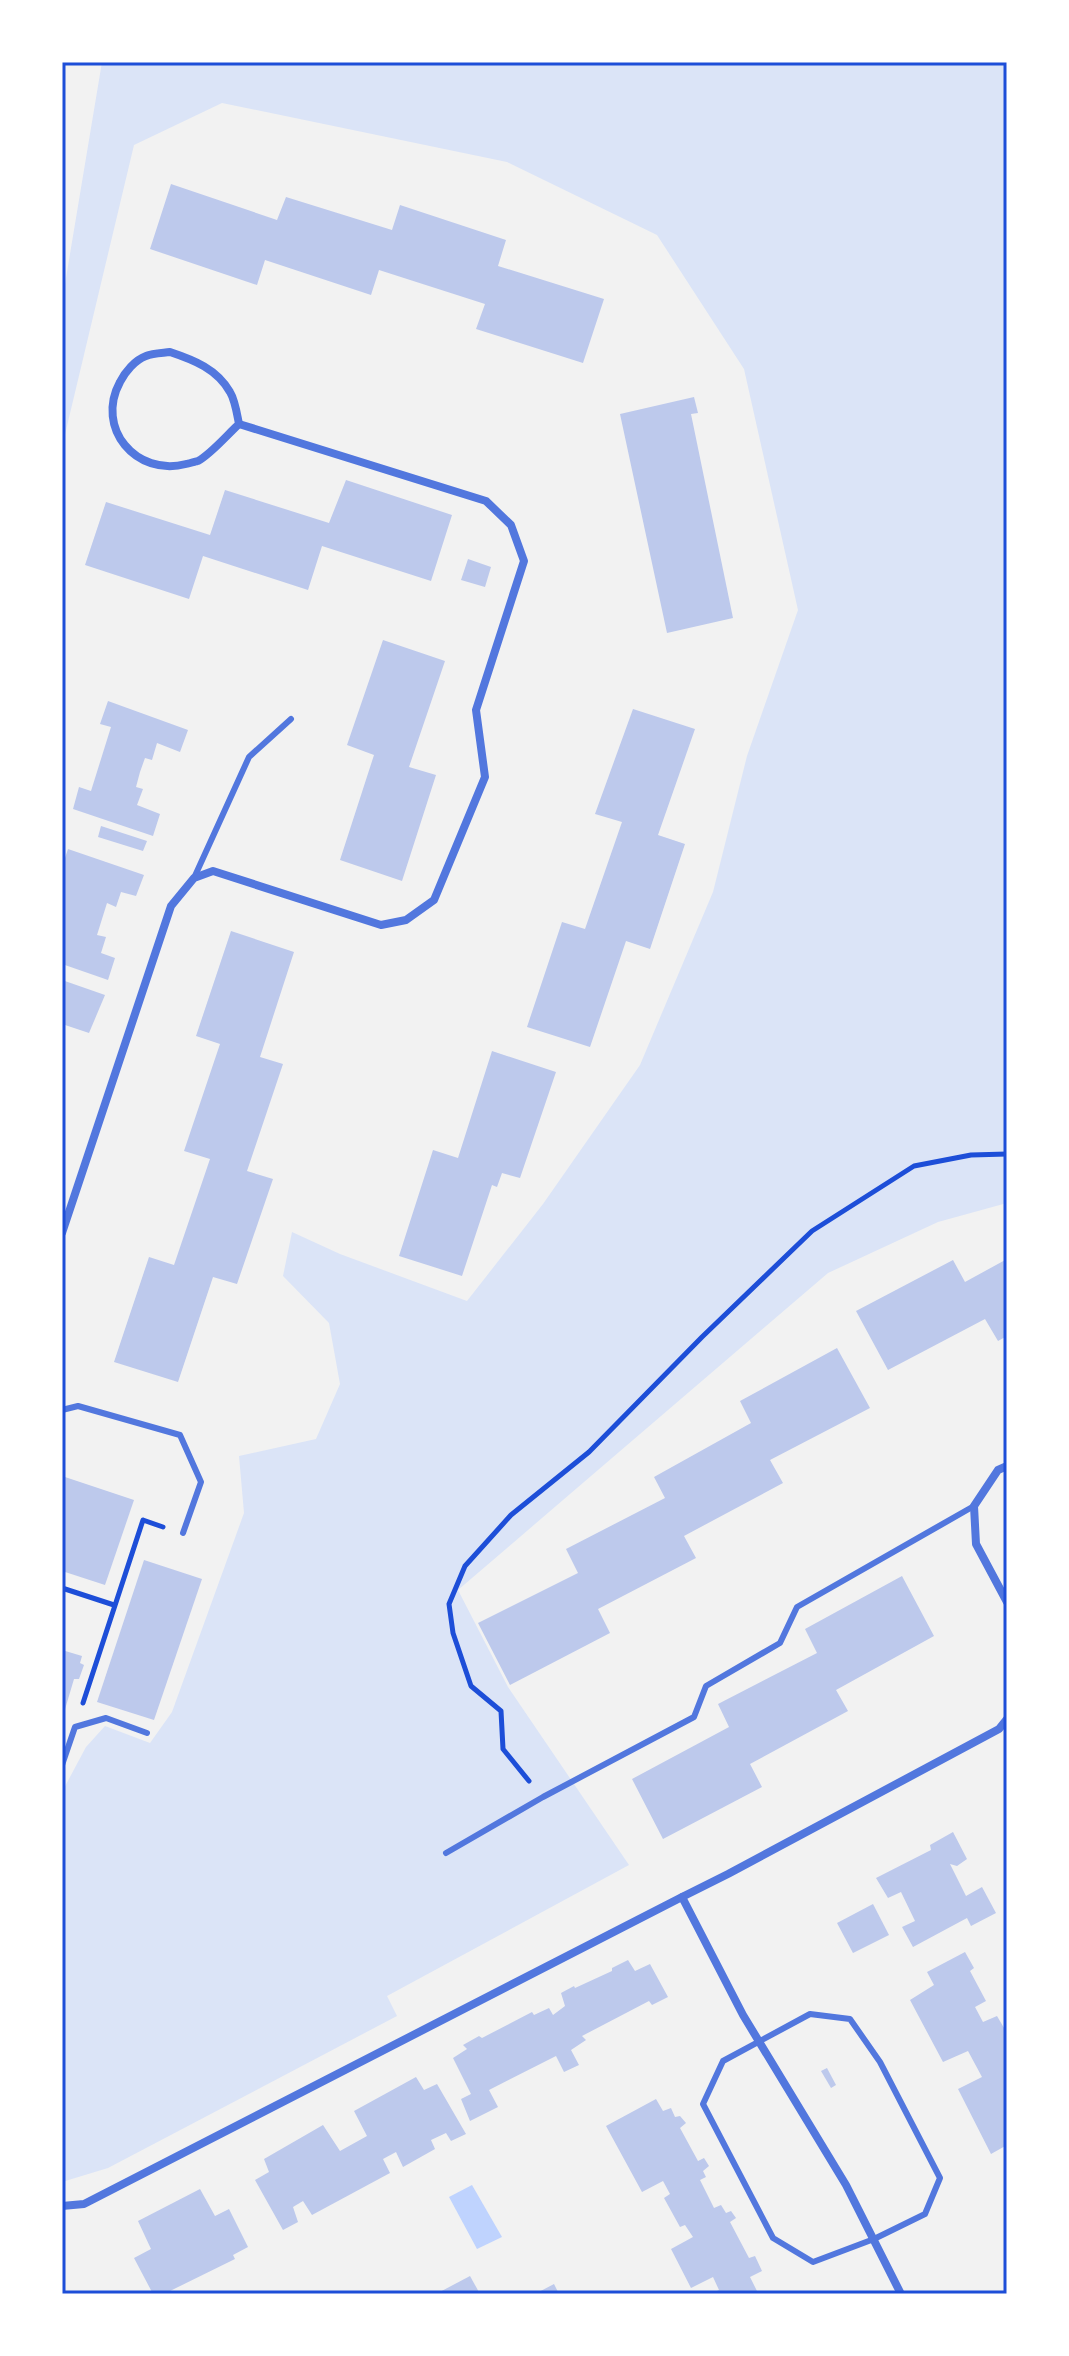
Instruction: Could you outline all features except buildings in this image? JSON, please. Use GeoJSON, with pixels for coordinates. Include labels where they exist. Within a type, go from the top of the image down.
{"type":"FeatureCollection","features":[{"type":"Feature","properties":{"kind":"street"},"geometry":{"type":"LineString","coordinates":[[170,352],[213,372],[231,393],[239,424],[198,461],[176,467],[151,465],[132,452],[117,435],[112,413],[114,393],[125,372],[145,356],[170,352]]}},
{"type":"Feature","properties":{"kind":"street"},"geometry":{"type":"LineString","coordinates":[[62,1233],[171,906],[194,878],[213,871],[381,925],[406,920],[434,900],[485,777],[476,710],[524,561],[511,525],[486,501],[239,424]]}},
{"type":"Feature","properties":{"kind":"street"},"geometry":{"type":"LineString","coordinates":[[1007,1466],[998,1470],[974,1506],[976,1544],[1007,1602]]}},
{"type":"Feature","properties":{"kind":"street"},"geometry":{"type":"LineString","coordinates":[[62,2206],[84,2204],[728,1874],[999,1729],[1007,1719]]}},
{"type":"Feature","properties":{"kind":"street"},"geometry":{"type":"LineString","coordinates":[[682,1897],[743,2015],[846,2185],[901,2294]]}},
{"type":"Feature","properties":{"kind":"lane"},"geometry":{"type":"LineString","coordinates":[[194,878],[249,757],[291,719]]}},
{"type":"Feature","properties":{"kind":"lane"},"geometry":{"type":"LineString","coordinates":[[62,1410],[78,1406],[180,1435],[201,1482],[183,1533]]}},
{"type":"Feature","properties":{"kind":"lane"},"geometry":{"type":"LineString","coordinates":[[446,1853],[543,1797],[694,1717],[706,1686],[780,1643],[797,1607],[974,1506]]}},
{"type":"Feature","properties":{"kind":"lane"},"geometry":{"type":"LineString","coordinates":[[62,1765],[75,1727],[106,1718],[147,1733]]}},
{"type":"Feature","properties":{"kind":"lane"},"geometry":{"type":"LineString","coordinates":[[810,2014],[850,2019],[880,2062],[940,2178],[925,2214],[874,2239],[813,2262],[773,2238],[703,2104],[723,2061],[759,2041],[810,2014]]}},
{"type":"Feature","properties":{"kind":"path"},"geometry":{"type":"LineString","coordinates":[[543,1797],[503,1749],[501,1711],[471,1686],[453,1633],[449,1604],[465,1566],[511,1515],[589,1452],[812,1231],[914,1166],[971,1155],[1007,1154]]}},
{"type":"Feature","properties":{"kind":"path"},"geometry":{"type":"LineString","coordinates":[[75,1727],[143,1520],[183,1533]]}},
{"type":"Feature","properties":{"kind":"path"},"geometry":{"type":"LineString","coordinates":[[62,1588],[114,1605]]}},
{"type":"Feature","properties":{"kind":"shaded area"},"geometry":{"type":"Polygon","coordinates":[[[102,62],[1007,62],[1007,1203],[938,1222],[828,1273],[458,1590],[508,1687],[629,1865],[387,1996],[397,2016],[108,2168],[62,2182],[62,1792],[86,1747],[105,1726],[150,1743],[172,1712],[244,1513],[239,1456],[316,1439],[340,1384],[329,1323],[283,1276],[292,1232],[340,1254],[467,1301],[543,1204],[640,1065],[713,892],[747,756],[798,610],[744,369],[657,235],[507,162],[222,103],[134,145],[62,447],[62,302],[102,62]]]}},
{"type":"Feature","properties":{"kind":"water"},"geometry":{"type":"Polygon","coordinates":[[[472,2185],[502,2237],[477,2249],[449,2197],[472,2185]]]}}]}
